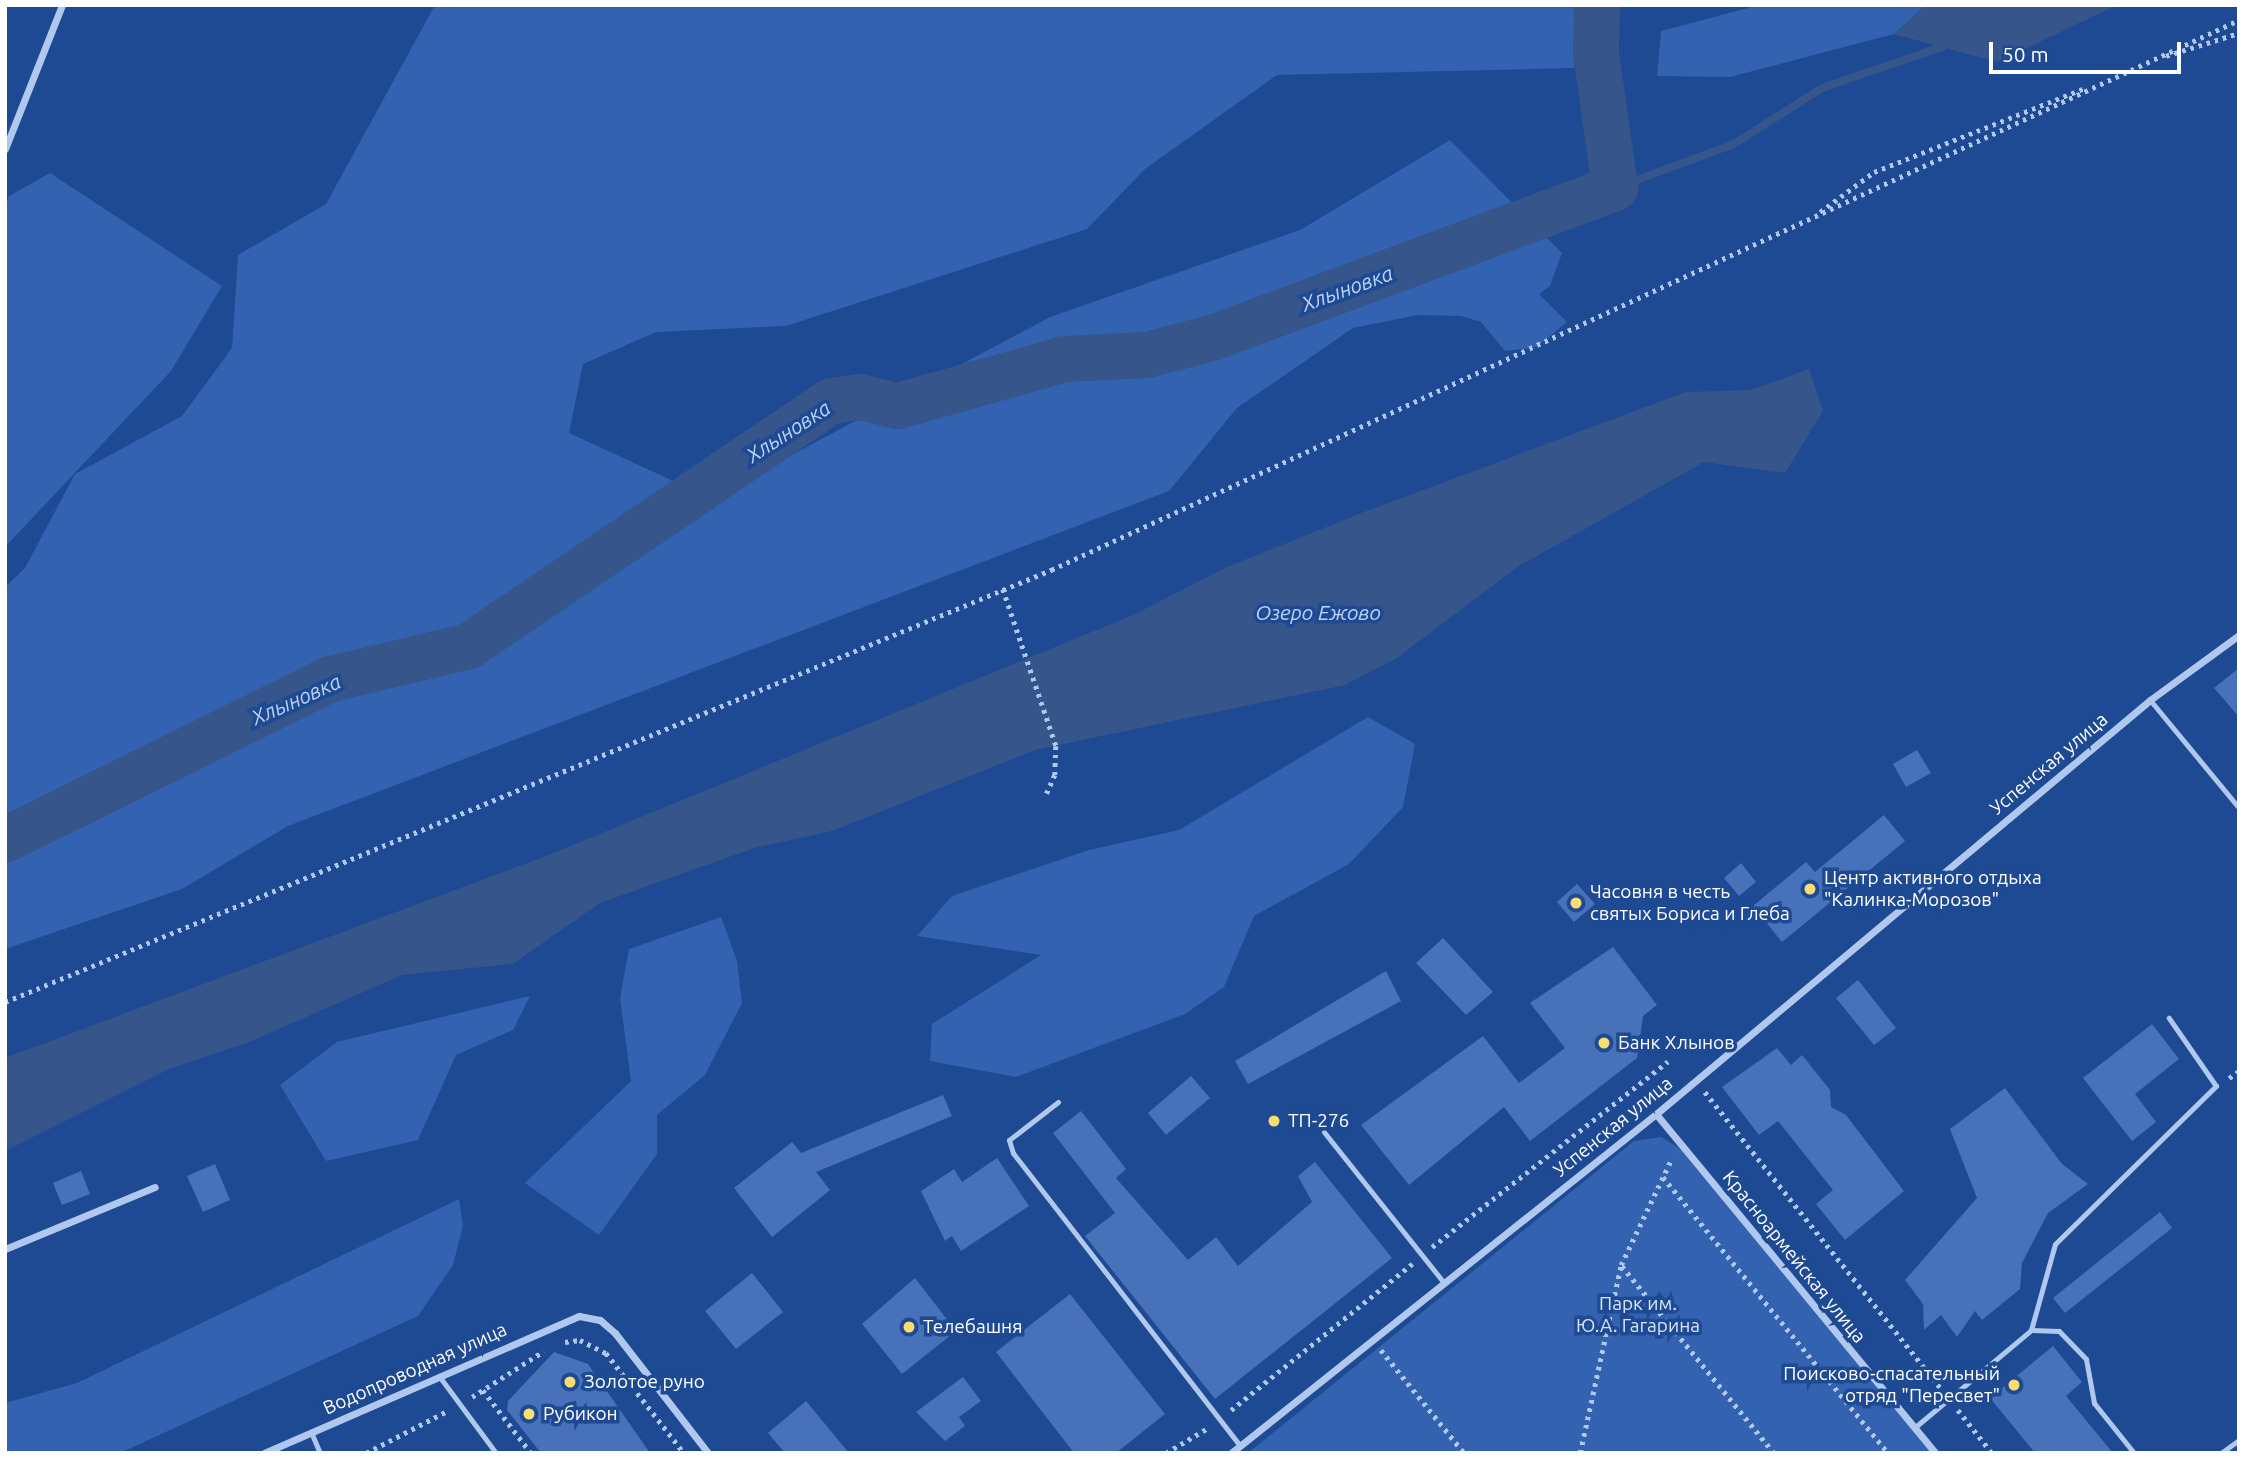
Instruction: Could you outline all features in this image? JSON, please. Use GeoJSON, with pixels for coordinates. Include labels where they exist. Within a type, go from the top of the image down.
{"type":"FeatureCollection","features":[{"type":"Feature","properties":{"kind":"street"},"geometry":{"type":"LineString","coordinates":[[5,149],[62,5]]}},
{"type":"Feature","properties":{"kind":"street","name":"Успенская улица"},"geometry":{"type":"LineString","coordinates":[[1231,1453],[1656,1114],[2150,700],[2239,635]]}},
{"type":"Feature","properties":{"kind":"street","name":"Красноармейская улица"},"geometry":{"type":"LineString","coordinates":[[1656,1114],[1935,1453]]}},
{"type":"Feature","properties":{"kind":"street"},"geometry":{"type":"LineString","coordinates":[[5,1249],[155,1187]]}},
{"type":"Feature","properties":{"kind":"street","name":"Водопроводная улица"},"geometry":{"type":"LineString","coordinates":[[264,1453],[579,1316],[600,1320],[615,1334],[708,1453]]}},
{"type":"Feature","properties":{"kind":"lane"},"geometry":{"type":"LineString","coordinates":[[2150,700],[2239,808]]}},
{"type":"Feature","properties":{"kind":"lane"},"geometry":{"type":"LineString","coordinates":[[1914,1428],[2032,1330],[2055,1244],[2216,1086],[2169,1018]]}},
{"type":"Feature","properties":{"kind":"lane"},"geometry":{"type":"LineString","coordinates":[[1058,1102],[1009,1140],[1013,1153],[1240,1446]]}},
{"type":"Feature","properties":{"kind":"lane"},"geometry":{"type":"LineString","coordinates":[[1324,1132],[1444,1283]]}},
{"type":"Feature","properties":{"kind":"lane"},"geometry":{"type":"LineString","coordinates":[[2032,1330],[2059,1331],[2086,1359],[2094,1403],[2134,1453]]}},
{"type":"Feature","properties":{"kind":"lane"},"geometry":{"type":"LineString","coordinates":[[439,1376],[496,1453]]}},
{"type":"Feature","properties":{"kind":"lane"},"geometry":{"type":"LineString","coordinates":[[311,1432],[320,1453]]}},
{"type":"Feature","properties":{"kind":"lane"},"geometry":{"type":"LineString","coordinates":[[2221,1453],[2239,1440]]}},
{"type":"Feature","properties":{"kind":"path"},"geometry":{"type":"LineString","coordinates":[[5,1002],[1003,589],[2239,20]]}},
{"type":"Feature","properties":{"kind":"path"},"geometry":{"type":"LineString","coordinates":[[1816,215],[1874,172],[2143,64],[2239,33]]}},
{"type":"Feature","properties":{"kind":"path"},"geometry":{"type":"LineString","coordinates":[[1003,589],[1030,659],[1056,746],[1055,775],[1045,797]]}},
{"type":"Feature","properties":{"kind":"path"},"geometry":{"type":"LineString","coordinates":[[1698,1084],[1992,1453]]}},
{"type":"Feature","properties":{"kind":"path"},"geometry":{"type":"LineString","coordinates":[[1580,1453],[1621,1265],[1679,1142]]}},
{"type":"Feature","properties":{"kind":"path"},"geometry":{"type":"LineString","coordinates":[[1663,1177],[1888,1453]]}},
{"type":"Feature","properties":{"kind":"path"},"geometry":{"type":"LineString","coordinates":[[1621,1265],[1774,1453]]}},
{"type":"Feature","properties":{"kind":"path"},"geometry":{"type":"LineString","coordinates":[[1372,1339],[1464,1453]]}},
{"type":"Feature","properties":{"kind":"path"},"geometry":{"type":"LineString","coordinates":[[366,1453],[460,1404],[543,1352],[580,1340],[606,1353],[684,1453]]}},
{"type":"Feature","properties":{"kind":"path"},"geometry":{"type":"LineString","coordinates":[[483,1390],[531,1453]]}},
{"type":"Feature","properties":{"kind":"path"},"geometry":{"type":"LineString","coordinates":[[676,1444],[676,1453]]}},
{"type":"Feature","properties":{"kind":"green space"},"geometry":{"type":"Polygon","coordinates":[[[435,5],[1576,5],[1574,68],[1277,75],[1145,169],[1087,229],[786,326],[656,332],[583,364],[569,433],[682,485],[784,459],[1050,317],[1300,230],[1450,140],[1562,253],[1550,286],[1539,294],[1567,322],[1537,347],[1505,351],[1481,322],[1461,316],[1418,315],[1353,328],[1237,408],[1169,491],[288,826],[182,889],[5,949],[5,587],[25,568],[75,474],[182,416],[232,348],[238,255],[326,204],[435,5]]]}},
{"type":"Feature","properties":{"kind":"green space"},"geometry":{"type":"Polygon","coordinates":[[[1759,5],[1926,5],[1894,34],[1730,77],[1657,76],[1661,31],[1759,5]]]}},
{"type":"Feature","properties":{"kind":"green space"},"geometry":{"type":"Polygon","coordinates":[[[50,173],[222,286],[171,371],[5,547],[5,207],[9,196],[50,173]]]}},
{"type":"Feature","properties":{"kind":"green space"},"geometry":{"type":"Polygon","coordinates":[[[1368,717],[1415,744],[1403,807],[1349,864],[1254,916],[1224,987],[1185,1014],[1016,1077],[930,1061],[932,1024],[1041,955],[917,936],[952,896],[1089,850],[1179,830],[1368,717]]]}},
{"type":"Feature","properties":{"kind":"green space"},"geometry":{"type":"Polygon","coordinates":[[[721,917],[737,961],[742,1003],[705,1075],[657,1115],[657,1154],[599,1235],[525,1183],[631,1081],[620,998],[629,949],[721,917]]]}},
{"type":"Feature","properties":{"kind":"green space"},"geometry":{"type":"Polygon","coordinates":[[[530,996],[513,1030],[456,1055],[418,1140],[326,1161],[280,1085],[337,1042],[530,996]]]}},
{"type":"Feature","properties":{"kind":"green space","name":"Парк им. Ю.А. Гагарина"},"geometry":{"type":"Polygon","coordinates":[[[1661,1137],[1679,1148],[1935,1453],[1248,1453],[1634,1141],[1661,1137]]]}},
{"type":"Feature","properties":{"kind":"green space"},"geometry":{"type":"Polygon","coordinates":[[[459,1199],[463,1226],[453,1265],[418,1316],[120,1453],[5,1453],[5,1403],[77,1383],[459,1199]]]}},
{"type":"Feature","properties":{"kind":"water"},"geometry":{"type":"Polygon","coordinates":[[[1926,5],[2117,5],[1997,62],[1894,34],[1926,5]]]}},
{"type":"Feature","properties":{"kind":"water","name":"Озеро Ежово"},"geometry":{"type":"Polygon","coordinates":[[[1809,369],[1823,411],[1785,473],[1704,462],[1519,566],[1397,658],[1345,685],[1035,750],[832,831],[754,848],[600,903],[513,964],[402,975],[249,1042],[169,1069],[5,1151],[5,1058],[541,858],[1133,615],[1227,567],[1364,512],[1686,392],[1751,390],[1809,369]]]}},
{"type":"Feature","properties":{"kind":"building"},"geometry":{"type":"Polygon","coordinates":[[[2239,668],[2239,717],[2214,688],[2239,668]]]}},
{"type":"Feature","properties":{"kind":"building"},"geometry":{"type":"Polygon","coordinates":[[[1917,750],[1931,773],[1906,787],[1893,764],[1917,750]]]}},
{"type":"Feature","properties":{"kind":"building","name":"Центр активного отдыха \"Калинка-Морозов\""},"geometry":{"type":"Polygon","coordinates":[[[1884,815],[1905,841],[1782,942],[1753,906],[1806,862],[1815,872],[1884,815]]]}},
{"type":"Feature","properties":{"kind":"building"},"geometry":{"type":"Polygon","coordinates":[[[1741,863],[1756,882],[1739,896],[1724,878],[1741,863]]]}},
{"type":"Feature","properties":{"kind":"building","name":"Часовня в честь святых Бориса и Глеба"},"geometry":{"type":"Polygon","coordinates":[[[1577,884],[1595,904],[1574,922],[1557,902],[1577,884]]]}},
{"type":"Feature","properties":{"kind":"building"},"geometry":{"type":"Polygon","coordinates":[[[1443,938],[1493,992],[1466,1015],[1416,963],[1443,938]]]}},
{"type":"Feature","properties":{"kind":"building","name":"Банк Хлынов"},"geometry":{"type":"Polygon","coordinates":[[[1613,947],[1657,1005],[1643,1016],[1637,1058],[1530,1141],[1504,1107],[1409,1185],[1361,1125],[1483,1036],[1519,1083],[1565,1048],[1530,1003],[1613,947]]]}},
{"type":"Feature","properties":{"kind":"building"},"geometry":{"type":"Polygon","coordinates":[[[1386,971],[1401,1001],[1248,1084],[1235,1061],[1386,971]]]}},
{"type":"Feature","properties":{"kind":"building"},"geometry":{"type":"Polygon","coordinates":[[[1858,980],[1896,1028],[1874,1045],[1836,998],[1858,980]]]}},
{"type":"Feature","properties":{"kind":"building"},"geometry":{"type":"Polygon","coordinates":[[[2152,1024],[2179,1059],[2135,1094],[2156,1122],[2132,1141],[2083,1078],[2152,1024]]]}},
{"type":"Feature","properties":{"kind":"building"},"geometry":{"type":"Polygon","coordinates":[[[1777,1048],[1791,1065],[1802,1055],[1830,1090],[1831,1107],[1846,1115],[1904,1191],[1845,1240],[1816,1204],[1833,1190],[1778,1121],[1759,1135],[1722,1087],[1777,1048]]]}},
{"type":"Feature","properties":{"kind":"building"},"geometry":{"type":"Polygon","coordinates":[[[1191,1076],[1210,1098],[1166,1135],[1148,1113],[1191,1076]]]}},
{"type":"Feature","properties":{"kind":"building"},"geometry":{"type":"Polygon","coordinates":[[[2005,1088],[2062,1164],[2088,1184],[2048,1213],[2022,1263],[2020,1289],[1982,1320],[1975,1311],[1957,1337],[1941,1315],[1924,1330],[1923,1304],[1905,1280],[1977,1198],[1950,1129],[2005,1088]]]}},
{"type":"Feature","properties":{"kind":"building"},"geometry":{"type":"Polygon","coordinates":[[[943,1095],[952,1116],[816,1172],[830,1190],[772,1237],[734,1188],[792,1142],[801,1153],[943,1095]]]}},
{"type":"Feature","properties":{"kind":"building"},"geometry":{"type":"Polygon","coordinates":[[[1081,1111],[1126,1169],[1116,1178],[1188,1260],[1216,1237],[1238,1266],[1312,1202],[1298,1176],[1315,1162],[1392,1258],[1215,1399],[1085,1236],[1115,1213],[1053,1133],[1081,1111]]]}},
{"type":"Feature","properties":{"kind":"building"},"geometry":{"type":"Polygon","coordinates":[[[997,1158],[1029,1206],[961,1251],[952,1236],[945,1241],[921,1191],[954,1169],[962,1182],[997,1158]]]}},
{"type":"Feature","properties":{"kind":"building"},"geometry":{"type":"Polygon","coordinates":[[[215,1164],[230,1200],[203,1212],[187,1176],[215,1164]]]}},
{"type":"Feature","properties":{"kind":"building"},"geometry":{"type":"Polygon","coordinates":[[[81,1171],[90,1194],[62,1205],[53,1183],[81,1171]]]}},
{"type":"Feature","properties":{"kind":"building"},"geometry":{"type":"Polygon","coordinates":[[[2160,1212],[2172,1228],[2065,1313],[2053,1298],[2160,1212]]]}},
{"type":"Feature","properties":{"kind":"building"},"geometry":{"type":"Polygon","coordinates":[[[752,1273],[783,1312],[736,1349],[705,1311],[752,1273]]]}},
{"type":"Feature","properties":{"kind":"building","name":"Телебашня"},"geometry":{"type":"Polygon","coordinates":[[[915,1278],[956,1331],[902,1374],[862,1324],[915,1278]]]}},
{"type":"Feature","properties":{"kind":"building"},"geometry":{"type":"Polygon","coordinates":[[[1070,1294],[1165,1414],[1116,1453],[1074,1453],[996,1352],[1070,1294]]]}},
{"type":"Feature","properties":{"kind":"building"},"geometry":{"type":"Polygon","coordinates":[[[2053,1346],[2082,1382],[2066,1396],[2113,1453],[2035,1453],[1990,1398],[2053,1346]]]}},
{"type":"Feature","properties":{"kind":"building"},"geometry":{"type":"Polygon","coordinates":[[[554,1352],[588,1364],[650,1453],[541,1453],[507,1410],[508,1401],[554,1352]]]}},
{"type":"Feature","properties":{"kind":"building"},"geometry":{"type":"Polygon","coordinates":[[[963,1377],[981,1401],[959,1417],[965,1426],[945,1441],[916,1412],[963,1377]]]}},
{"type":"Feature","properties":{"kind":"building"},"geometry":{"type":"Polygon","coordinates":[[[806,1401],[849,1453],[785,1453],[768,1433],[806,1401]]]}},
{"type":"Feature","properties":{"kind":"waterway","name":"Хлыновка"},"geometry":{"type":"LineString","coordinates":[[5,840],[331,679],[469,646],[831,401],[861,397],[898,406],[1065,359],[1147,355],[1212,338],[1615,188],[1596,52],[1597,5]]}},
{"type":"Feature","properties":{"kind":"waterway"},"geometry":{"type":"LineString","coordinates":[[1615,188],[1734,144],[1822,88],[1942,47]]}},
{"type":"Feature","properties":{"kind":"place","name":"Центр активного отдыха \"Калинка-Морозов\""},"geometry":{"type":"Point","coordinates":[1810,889]}},
{"type":"Feature","properties":{"kind":"place","name":"Часовня в честь святых Бориса и Глеба"},"geometry":{"type":"Point","coordinates":[1576,903]}},
{"type":"Feature","properties":{"kind":"place","name":"Банк Хлынов"},"geometry":{"type":"Point","coordinates":[1604,1043]}},
{"type":"Feature","properties":{"kind":"place","name":"ТП-276"},"geometry":{"type":"Point","coordinates":[1274,1121]}},
{"type":"Feature","properties":{"kind":"place","name":"Телебашня"},"geometry":{"type":"Point","coordinates":[909,1327]}},
{"type":"Feature","properties":{"kind":"place","name":"Золотое руно"},"geometry":{"type":"Point","coordinates":[570,1382]}},
{"type":"Feature","properties":{"kind":"place","name":"Поисково-спасательный отряд \"Пересвет\""},"geometry":{"type":"Point","coordinates":[2014,1385]}},
{"type":"Feature","properties":{"kind":"place","name":"Рубикон"},"geometry":{"type":"Point","coordinates":[529,1414]}}]}
